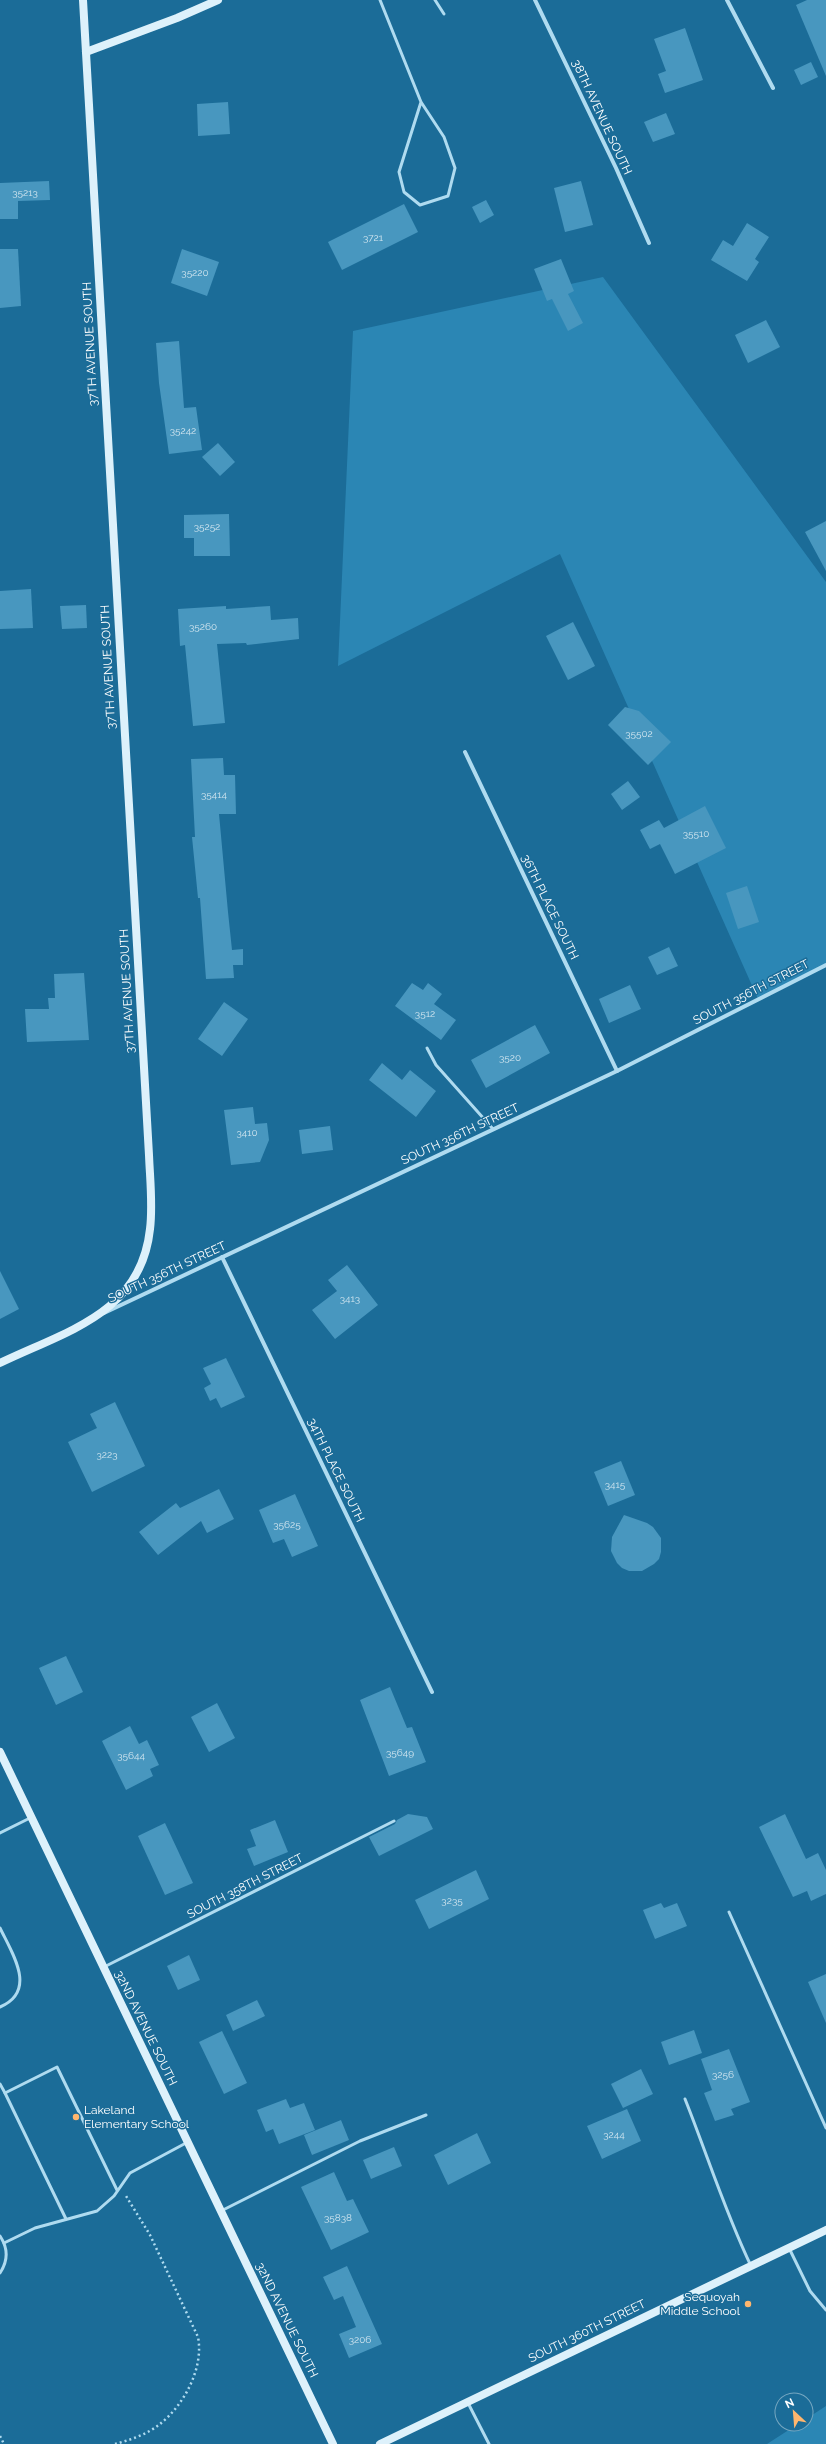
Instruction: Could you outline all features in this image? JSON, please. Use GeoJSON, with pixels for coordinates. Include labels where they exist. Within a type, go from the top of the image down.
{"type":"FeatureCollection","features":[{"type":"Feature","properties":{"kind":"street","name":"37TH AVENUE SOUTH"},"geometry":{"type":"LineString","coordinates":[[0,1363],[100,1315],[120,1299],[140,1270],[148,1246],[151,1204],[83,0]]}},
{"type":"Feature","properties":{"kind":"street"},"geometry":{"type":"LineString","coordinates":[[86,52],[177,18],[218,0]]}},
{"type":"Feature","properties":{"kind":"street","name":"38TH AVENUE SOUTH"},"geometry":{"type":"LineString","coordinates":[[535,0],[616,168],[649,243]]}},
{"type":"Feature","properties":{"kind":"street"},"geometry":{"type":"LineString","coordinates":[[727,0],[773,88]]}},
{"type":"Feature","properties":{"kind":"street","name":"36TH PLACE SOUTH"},"geometry":{"type":"LineString","coordinates":[[465,752],[617,1071]]}},
{"type":"Feature","properties":{"kind":"street","name":"SOUTH 356TH STREET"},"geometry":{"type":"LineString","coordinates":[[100,1315],[617,1071],[826,965]]}},
{"type":"Feature","properties":{"kind":"street","name":"34TH PLACE SOUTH"},"geometry":{"type":"LineString","coordinates":[[222,1258],[432,1692]]}},
{"type":"Feature","properties":{"kind":"street","name":"32ND AVENUE SOUTH"},"geometry":{"type":"LineString","coordinates":[[0,1752],[333,2444]]}},
{"type":"Feature","properties":{"kind":"street","name":"SOUTH 360TH STREET"},"geometry":{"type":"LineString","coordinates":[[380,2444],[826,2230]]}},
{"type":"Feature","properties":{"kind":"lane"},"geometry":{"type":"LineString","coordinates":[[380,0],[421,102],[444,137],[455,168],[448,196],[420,205],[404,192],[399,172],[421,102]]}},
{"type":"Feature","properties":{"kind":"lane"},"geometry":{"type":"LineString","coordinates":[[435,0],[444,14]]}},
{"type":"Feature","properties":{"kind":"lane"},"geometry":{"type":"LineString","coordinates":[[426,1048],[436,1065],[493,1129]]}},
{"type":"Feature","properties":{"kind":"lane"},"geometry":{"type":"LineString","coordinates":[[0,1833],[32,1817]]}},
{"type":"Feature","properties":{"kind":"lane","name":"SOUTH 358TH STREET"},"geometry":{"type":"LineString","coordinates":[[104,1967],[394,1821]]}},
{"type":"Feature","properties":{"kind":"lane"},"geometry":{"type":"LineString","coordinates":[[729,1912],[826,2128]]}},
{"type":"Feature","properties":{"kind":"lane"},"geometry":{"type":"LineString","coordinates":[[0,1928],[17,1964],[20,1977],[17,1994],[10,2002],[0,2007]]}},
{"type":"Feature","properties":{"kind":"lane"},"geometry":{"type":"LineString","coordinates":[[5,2093],[57,2067],[117,2190]]}},
{"type":"Feature","properties":{"kind":"lane"},"geometry":{"type":"LineString","coordinates":[[0,2084],[66,2219]]}},
{"type":"Feature","properties":{"kind":"lane"},"geometry":{"type":"LineString","coordinates":[[685,2099],[725,2203],[732,2228],[751,2266]]}},
{"type":"Feature","properties":{"kind":"lane"},"geometry":{"type":"LineString","coordinates":[[221,2211],[360,2141],[426,2115]]}},
{"type":"Feature","properties":{"kind":"lane"},"geometry":{"type":"LineString","coordinates":[[4,2243],[35,2228],[97,2211],[114,2196],[130,2173],[143,2164],[188,2142]]}},
{"type":"Feature","properties":{"kind":"lane"},"geometry":{"type":"LineString","coordinates":[[0,2236],[4,2243],[6,2258],[0,2273]]}},
{"type":"Feature","properties":{"kind":"lane"},"geometry":{"type":"LineString","coordinates":[[789,2248],[810,2291],[826,2310]]}},
{"type":"Feature","properties":{"kind":"lane"},"geometry":{"type":"LineString","coordinates":[[467,2402],[489,2444]]}},
{"type":"Feature","properties":{"kind":"path"},"geometry":{"type":"LineString","coordinates":[[115,2444],[142,2434],[159,2425],[173,2412],[192,2379],[200,2350],[198,2337],[150,2235],[120,2186]]}},
{"type":"Feature","properties":{"kind":"path"},"geometry":{"type":"LineString","coordinates":[[0,2436],[4,2444]]}},
{"type":"Feature","properties":{"kind":"shaded area"},"geometry":{"type":"Polygon","coordinates":[[[603,277],[826,582],[826,967],[758,999],[560,554],[338,666],[353,331],[603,277]]]}},
{"type":"Feature","properties":{"kind":"shaded area"},"geometry":{"type":"Polygon","coordinates":[[[826,2406],[826,2444],[767,2444],[786,2432],[814,2432],[814,2414],[826,2406]]]}},
{"type":"Feature","properties":{"kind":"building"},"geometry":{"type":"Polygon","coordinates":[[[807,0],[826,0],[826,76],[796,5],[807,0]]]}},
{"type":"Feature","properties":{"kind":"building"},"geometry":{"type":"Polygon","coordinates":[[[685,28],[703,80],[665,93],[658,74],[666,71],[654,39],[685,28]]]}},
{"type":"Feature","properties":{"kind":"building"},"geometry":{"type":"Polygon","coordinates":[[[811,62],[818,77],[801,85],[794,70],[811,62]]]}},
{"type":"Feature","properties":{"kind":"building"},"geometry":{"type":"Polygon","coordinates":[[[228,102],[230,134],[198,136],[197,104],[228,102]]]}},
{"type":"Feature","properties":{"kind":"building"},"geometry":{"type":"Polygon","coordinates":[[[666,113],[675,134],[653,142],[644,122],[666,113]]]}},
{"type":"Feature","properties":{"kind":"building"},"geometry":{"type":"Polygon","coordinates":[[[49,181],[50,200],[18,201],[18,219],[0,219],[0,183],[49,181]]]}},
{"type":"Feature","properties":{"kind":"building"},"geometry":{"type":"Polygon","coordinates":[[[581,181],[593,225],[565,232],[554,188],[581,181]]]}},
{"type":"Feature","properties":{"kind":"building"},"geometry":{"type":"Polygon","coordinates":[[[486,200],[494,215],[480,223],[472,207],[486,200]]]}},
{"type":"Feature","properties":{"kind":"building"},"geometry":{"type":"Polygon","coordinates":[[[404,204],[418,232],[342,270],[328,242],[404,204]]]}},
{"type":"Feature","properties":{"kind":"building"},"geometry":{"type":"Polygon","coordinates":[[[747,223],[769,237],[755,259],[759,262],[747,281],[711,260],[723,240],[733,246],[747,223]]]}},
{"type":"Feature","properties":{"kind":"building"},"geometry":{"type":"Polygon","coordinates":[[[0,249],[18,249],[21,306],[0,308],[0,249]]]}},
{"type":"Feature","properties":{"kind":"building"},"geometry":{"type":"Polygon","coordinates":[[[182,249],[219,262],[207,296],[171,283],[182,249]]]}},
{"type":"Feature","properties":{"kind":"building"},"geometry":{"type":"Polygon","coordinates":[[[561,259],[574,291],[568,294],[583,323],[568,331],[552,299],[547,301],[534,269],[561,259]]]}},
{"type":"Feature","properties":{"kind":"building"},"geometry":{"type":"Polygon","coordinates":[[[766,320],[780,347],[748,363],[735,335],[766,320]]]}},
{"type":"Feature","properties":{"kind":"building"},"geometry":{"type":"Polygon","coordinates":[[[179,341],[184,408],[196,407],[202,450],[169,454],[159,383],[156,343],[179,341]]]}},
{"type":"Feature","properties":{"kind":"building"},"geometry":{"type":"Polygon","coordinates":[[[218,443],[235,462],[220,476],[202,457],[218,443]]]}},
{"type":"Feature","properties":{"kind":"building"},"geometry":{"type":"Polygon","coordinates":[[[229,514],[230,556],[194,556],[194,538],[184,538],[184,515],[229,514]]]}},
{"type":"Feature","properties":{"kind":"building"},"geometry":{"type":"Polygon","coordinates":[[[826,521],[826,571],[805,532],[826,521]]]}},
{"type":"Feature","properties":{"kind":"building"},"geometry":{"type":"Polygon","coordinates":[[[31,589],[33,628],[0,629],[0,591],[31,589]]]}},
{"type":"Feature","properties":{"kind":"building"},"geometry":{"type":"Polygon","coordinates":[[[86,605],[87,628],[62,629],[60,606],[86,605]]]}},
{"type":"Feature","properties":{"kind":"building"},"geometry":{"type":"Polygon","coordinates":[[[226,606],[226,609],[270,606],[271,620],[298,618],[299,639],[247,645],[246,643],[217,644],[225,723],[193,726],[185,645],[180,646],[178,609],[226,606]]]}},
{"type":"Feature","properties":{"kind":"building"},"geometry":{"type":"Polygon","coordinates":[[[573,622],[595,666],[568,680],[546,636],[573,622]]]}},
{"type":"Feature","properties":{"kind":"building"},"geometry":{"type":"Polygon","coordinates":[[[625,707],[639,711],[671,742],[648,765],[608,725],[625,707]]]}},
{"type":"Feature","properties":{"kind":"building"},"geometry":{"type":"Polygon","coordinates":[[[223,758],[224,775],[235,775],[236,814],[219,814],[232,950],[243,949],[243,965],[233,965],[234,978],[206,979],[200,898],[198,898],[192,837],[195,837],[191,759],[223,758]]]}},
{"type":"Feature","properties":{"kind":"building"},"geometry":{"type":"Polygon","coordinates":[[[628,781],[640,797],[622,810],[611,794],[628,781]]]}},
{"type":"Feature","properties":{"kind":"building"},"geometry":{"type":"Polygon","coordinates":[[[705,806],[726,848],[675,874],[660,844],[650,849],[640,830],[659,820],[664,828],[705,806]]]}},
{"type":"Feature","properties":{"kind":"building"},"geometry":{"type":"Polygon","coordinates":[[[747,886],[759,922],[738,929],[726,893],[747,886]]]}},
{"type":"Feature","properties":{"kind":"building"},"geometry":{"type":"Polygon","coordinates":[[[669,947],[678,966],[657,975],[648,957],[669,947]]]}},
{"type":"Feature","properties":{"kind":"building"},"geometry":{"type":"Polygon","coordinates":[[[84,973],[89,1040],[27,1042],[25,1009],[49,1009],[48,998],[55,998],[54,974],[84,973]]]}},
{"type":"Feature","properties":{"kind":"building"},"geometry":{"type":"Polygon","coordinates":[[[412,983],[423,990],[428,983],[442,994],[434,1004],[456,1020],[441,1040],[395,1006],[412,983]]]}},
{"type":"Feature","properties":{"kind":"building"},"geometry":{"type":"Polygon","coordinates":[[[630,985],[641,1009],[609,1023],[599,999],[630,985]]]}},
{"type":"Feature","properties":{"kind":"building"},"geometry":{"type":"Polygon","coordinates":[[[224,1002],[248,1019],[222,1056],[198,1039],[224,1002]]]}},
{"type":"Feature","properties":{"kind":"building"},"geometry":{"type":"Polygon","coordinates":[[[535,1025],[550,1053],[486,1088],[471,1060],[535,1025]]]}},
{"type":"Feature","properties":{"kind":"building"},"geometry":{"type":"Polygon","coordinates":[[[382,1063],[402,1080],[410,1070],[436,1091],[416,1117],[369,1080],[382,1063]]]}},
{"type":"Feature","properties":{"kind":"building"},"geometry":{"type":"Polygon","coordinates":[[[253,1107],[255,1124],[267,1123],[269,1140],[260,1162],[231,1165],[224,1110],[253,1107]]]}},
{"type":"Feature","properties":{"kind":"building"},"geometry":{"type":"Polygon","coordinates":[[[330,1126],[333,1150],[302,1154],[299,1130],[330,1126]]]}},
{"type":"Feature","properties":{"kind":"building"},"geometry":{"type":"Polygon","coordinates":[[[347,1265],[378,1305],[335,1339],[312,1310],[337,1291],[328,1280],[347,1265]]]}},
{"type":"Feature","properties":{"kind":"building"},"geometry":{"type":"Polygon","coordinates":[[[0,1271],[19,1309],[0,1319],[0,1271]]]}},
{"type":"Feature","properties":{"kind":"building"},"geometry":{"type":"Polygon","coordinates":[[[226,1358],[245,1397],[221,1408],[216,1398],[210,1401],[204,1388],[211,1384],[203,1368],[226,1358]]]}},
{"type":"Feature","properties":{"kind":"building"},"geometry":{"type":"Polygon","coordinates":[[[115,1402],[145,1466],[92,1492],[68,1442],[97,1428],[90,1414],[115,1402]]]}},
{"type":"Feature","properties":{"kind":"building"},"geometry":{"type":"Polygon","coordinates":[[[621,1461],[635,1495],[608,1506],[594,1472],[621,1461]]]}},
{"type":"Feature","properties":{"kind":"building"},"geometry":{"type":"Polygon","coordinates":[[[219,1489],[234,1519],[207,1533],[201,1521],[158,1555],[139,1532],[176,1503],[180,1508],[219,1489]]]}},
{"type":"Feature","properties":{"kind":"building"},"geometry":{"type":"Polygon","coordinates":[[[295,1494],[318,1546],[292,1557],[284,1539],[273,1543],[259,1510],[295,1494]]]}},
{"type":"Feature","properties":{"kind":"building"},"geometry":{"type":"Polygon","coordinates":[[[624,1515],[647,1523],[653,1527],[661,1538],[661,1552],[659,1559],[654,1564],[642,1571],[629,1571],[622,1568],[617,1563],[611,1551],[612,1537],[624,1515]]]}},
{"type":"Feature","properties":{"kind":"building"},"geometry":{"type":"Polygon","coordinates":[[[66,1656],[83,1692],[56,1705],[39,1668],[66,1656]]]}},
{"type":"Feature","properties":{"kind":"building"},"geometry":{"type":"Polygon","coordinates":[[[390,1687],[407,1728],[412,1727],[426,1762],[389,1776],[360,1700],[390,1687]]]}},
{"type":"Feature","properties":{"kind":"building"},"geometry":{"type":"Polygon","coordinates":[[[217,1703],[235,1738],[209,1752],[191,1717],[217,1703]]]}},
{"type":"Feature","properties":{"kind":"building"},"geometry":{"type":"Polygon","coordinates":[[[130,1726],[139,1744],[147,1740],[159,1765],[150,1769],[153,1776],[126,1790],[102,1741],[130,1726]]]}},
{"type":"Feature","properties":{"kind":"building"},"geometry":{"type":"Polygon","coordinates":[[[408,1814],[427,1817],[433,1829],[379,1856],[369,1837],[395,1824],[397,1820],[408,1814]]]}},
{"type":"Feature","properties":{"kind":"building"},"geometry":{"type":"Polygon","coordinates":[[[785,1814],[806,1859],[818,1853],[826,1870],[826,1894],[811,1901],[807,1891],[793,1897],[759,1827],[785,1814]]]}},
{"type":"Feature","properties":{"kind":"building"},"geometry":{"type":"Polygon","coordinates":[[[275,1820],[288,1852],[254,1866],[247,1849],[256,1846],[250,1830],[275,1820]]]}},
{"type":"Feature","properties":{"kind":"building"},"geometry":{"type":"Polygon","coordinates":[[[165,1823],[193,1883],[165,1895],[138,1836],[165,1823]]]}},
{"type":"Feature","properties":{"kind":"building"},"geometry":{"type":"Polygon","coordinates":[[[476,1870],[489,1899],[429,1929],[415,1900],[476,1870]]]}},
{"type":"Feature","properties":{"kind":"building"},"geometry":{"type":"Polygon","coordinates":[[[661,1903],[664,1908],[677,1903],[687,1926],[655,1939],[643,1910],[661,1903]]]}},
{"type":"Feature","properties":{"kind":"building"},"geometry":{"type":"Polygon","coordinates":[[[189,1955],[200,1980],[178,1990],[167,1966],[189,1955]]]}},
{"type":"Feature","properties":{"kind":"building"},"geometry":{"type":"Polygon","coordinates":[[[826,1974],[826,2023],[808,1982],[826,1974]]]}},
{"type":"Feature","properties":{"kind":"building"},"geometry":{"type":"Polygon","coordinates":[[[257,2000],[265,2016],[233,2031],[226,2015],[257,2000]]]}},
{"type":"Feature","properties":{"kind":"building"},"geometry":{"type":"Polygon","coordinates":[[[694,2030],[702,2053],[669,2065],[661,2042],[694,2030]]]}},
{"type":"Feature","properties":{"kind":"building"},"geometry":{"type":"Polygon","coordinates":[[[222,2031],[247,2083],[224,2094],[199,2042],[222,2031]]]}},
{"type":"Feature","properties":{"kind":"building"},"geometry":{"type":"Polygon","coordinates":[[[729,2049],[750,2102],[731,2109],[734,2115],[715,2121],[704,2093],[712,2090],[701,2059],[729,2049]]]}},
{"type":"Feature","properties":{"kind":"building"},"geometry":{"type":"Polygon","coordinates":[[[641,2069],[653,2094],[623,2108],[611,2084],[641,2069]]]}},
{"type":"Feature","properties":{"kind":"building"},"geometry":{"type":"Polygon","coordinates":[[[286,2099],[290,2108],[304,2103],[315,2130],[279,2144],[273,2129],[266,2132],[257,2110],[286,2099]]]}},
{"type":"Feature","properties":{"kind":"building"},"geometry":{"type":"Polygon","coordinates":[[[627,2109],[641,2141],[602,2159],[587,2126],[627,2109]]]}},
{"type":"Feature","properties":{"kind":"building"},"geometry":{"type":"Polygon","coordinates":[[[341,2120],[349,2140],[312,2155],[304,2135],[341,2120]]]}},
{"type":"Feature","properties":{"kind":"building"},"geometry":{"type":"Polygon","coordinates":[[[477,2133],[491,2163],[448,2185],[434,2155],[477,2133]]]}},
{"type":"Feature","properties":{"kind":"building"},"geometry":{"type":"Polygon","coordinates":[[[394,2147],[402,2166],[371,2179],[363,2160],[394,2147]]]}},
{"type":"Feature","properties":{"kind":"building"},"geometry":{"type":"Polygon","coordinates":[[[334,2172],[347,2201],[353,2199],[369,2232],[331,2250],[301,2187],[334,2172]]]}},
{"type":"Feature","properties":{"kind":"building"},"geometry":{"type":"Polygon","coordinates":[[[347,2266],[382,2344],[349,2358],[339,2334],[356,2327],[343,2296],[334,2300],[323,2277],[347,2266]]]}},
{"type":"Feature","properties":{"kind":"place","name":"Lakeland Elementary School"},"geometry":{"type":"Point","coordinates":[76,2117]}},
{"type":"Feature","properties":{"kind":"place","name":"Sequoyah Middle School"},"geometry":{"type":"Point","coordinates":[748,2304]}}]}
